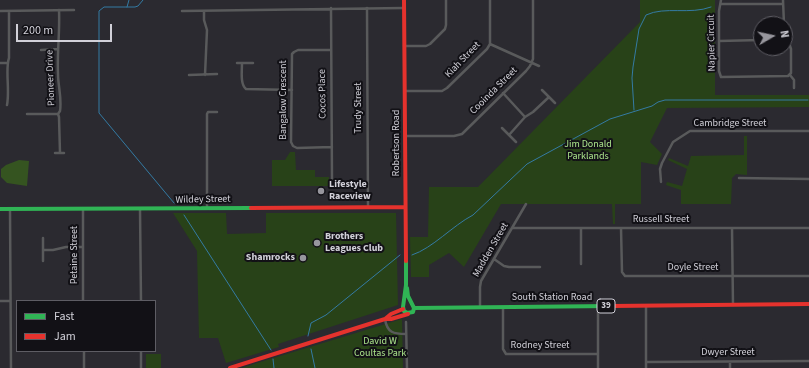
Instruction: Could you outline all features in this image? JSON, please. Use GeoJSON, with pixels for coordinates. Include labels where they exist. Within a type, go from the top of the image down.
{"type":"FeatureCollection","features":[{"type":"Feature","properties":{"kind":"main road","name":"Robertson Road"},"geometry":{"type":"LineString","coordinates":[[403,307],[406,285],[404,0]]}},
{"type":"Feature","properties":{"kind":"main road","name":"Wildey Street"},"geometry":{"type":"LineString","coordinates":[[0,209],[405,207]]}},
{"type":"Feature","properties":{"kind":"main road","name":"Robertson Road"},"geometry":{"type":"LineString","coordinates":[[406,285],[412,303]]}},
{"type":"Feature","properties":{"kind":"main road"},"geometry":{"type":"LineString","coordinates":[[230,368],[385,319],[391,319],[409,314],[413,312],[414,308],[412,303],[406,303],[403,307],[385,319]]}},
{"type":"Feature","properties":{"kind":"main road","name":"South Station Road"},"geometry":{"type":"LineString","coordinates":[[414,308],[809,304]]}},
{"type":"Feature","properties":{"kind":"main road"},"geometry":{"type":"LineString","coordinates":[[403,307],[409,314]]}},
{"type":"Feature","properties":{"kind":"street"},"geometry":{"type":"LineString","coordinates":[[404,46],[426,46],[445,29],[446,0]]}},
{"type":"Feature","properties":{"kind":"street","name":"Kiah Street"},"geometry":{"type":"LineString","coordinates":[[405,91],[442,91],[447,88],[490,44],[490,0]]}},
{"type":"Feature","properties":{"kind":"street"},"geometry":{"type":"LineString","coordinates":[[532,62],[534,52],[533,0]]}},
{"type":"Feature","properties":{"kind":"street","name":"Napier Circuit"},"geometry":{"type":"LineString","coordinates":[[721,0],[719,11],[719,71],[721,77],[785,77],[790,75]]}},
{"type":"Feature","properties":{"kind":"street"},"geometry":{"type":"LineString","coordinates":[[783,0],[784,16]]}},
{"type":"Feature","properties":{"kind":"street"},"geometry":{"type":"LineString","coordinates":[[721,4],[784,4]]}},
{"type":"Feature","properties":{"kind":"street","name":"Cocos Place"},"geometry":{"type":"LineString","coordinates":[[331,8],[332,180]]}},
{"type":"Feature","properties":{"kind":"street","name":"Trudy Street"},"geometry":{"type":"LineString","coordinates":[[367,8],[368,207]]}},
{"type":"Feature","properties":{"kind":"street"},"geometry":{"type":"LineString","coordinates":[[182,11],[404,8]]}},
{"type":"Feature","properties":{"kind":"street","name":"Pioneer Drive"},"geometry":{"type":"LineString","coordinates":[[27,114],[58,114],[60,109],[60,87],[58,76],[58,49],[60,35],[59,10]]}},
{"type":"Feature","properties":{"kind":"street"},"geometry":{"type":"LineString","coordinates":[[0,11],[74,10]]}},
{"type":"Feature","properties":{"kind":"street"},"geometry":{"type":"LineString","coordinates":[[7,105],[9,11]]}},
{"type":"Feature","properties":{"kind":"street"},"geometry":{"type":"LineString","coordinates":[[204,11],[204,20],[207,30],[205,74]]}},
{"type":"Feature","properties":{"kind":"street"},"geometry":{"type":"LineString","coordinates":[[719,41],[753,40]]}},
{"type":"Feature","properties":{"kind":"street"},"geometry":{"type":"LineString","coordinates":[[490,44],[540,66]]}},
{"type":"Feature","properties":{"kind":"street"},"geometry":{"type":"LineString","coordinates":[[41,50],[58,49]]}},
{"type":"Feature","properties":{"kind":"street","name":"Bangalow Crescent"},"geometry":{"type":"LineString","coordinates":[[331,50],[298,50],[294,52],[292,57],[291,142],[293,146],[297,148],[332,148]]}},
{"type":"Feature","properties":{"kind":"street"},"geometry":{"type":"LineString","coordinates":[[792,56],[792,70],[790,75],[794,80],[794,88]]}},
{"type":"Feature","properties":{"kind":"street","name":"Cooinda Street"},"geometry":{"type":"LineString","coordinates":[[405,136],[454,136],[462,134],[503,94],[532,62]]}},
{"type":"Feature","properties":{"kind":"street"},"geometry":{"type":"LineString","coordinates":[[0,63],[7,63]]}},
{"type":"Feature","properties":{"kind":"street"},"geometry":{"type":"LineString","coordinates":[[237,63],[253,63]]}},
{"type":"Feature","properties":{"kind":"street"},"geometry":{"type":"LineString","coordinates":[[242,63],[243,86],[246,90],[292,90]]}},
{"type":"Feature","properties":{"kind":"street"},"geometry":{"type":"LineString","coordinates":[[189,75],[217,74]]}},
{"type":"Feature","properties":{"kind":"street"},"geometry":{"type":"LineString","coordinates":[[542,90],[555,103]]}},
{"type":"Feature","properties":{"kind":"street"},"geometry":{"type":"LineString","coordinates":[[503,94],[525,117]]}},
{"type":"Feature","properties":{"kind":"street"},"geometry":{"type":"LineString","coordinates":[[509,136],[525,117],[533,112],[549,97]]}},
{"type":"Feature","properties":{"kind":"street"},"geometry":{"type":"LineString","coordinates":[[207,208],[207,114],[208,112],[218,112]]}},
{"type":"Feature","properties":{"kind":"street"},"geometry":{"type":"LineString","coordinates":[[58,114],[60,153]]}},
{"type":"Feature","properties":{"kind":"street"},"geometry":{"type":"LineString","coordinates":[[502,128],[516,142]]}},
{"type":"Feature","properties":{"kind":"street","name":"Cambridge Street"},"geometry":{"type":"LineString","coordinates":[[661,182],[660,170],[662,163],[673,142],[690,131],[809,131]]}},
{"type":"Feature","properties":{"kind":"street"},"geometry":{"type":"LineString","coordinates":[[55,153],[64,153]]}},
{"type":"Feature","properties":{"kind":"street"},"geometry":{"type":"LineString","coordinates":[[739,178],[809,179]]}},
{"type":"Feature","properties":{"kind":"street","name":"Madden Street"},"geometry":{"type":"LineString","coordinates":[[480,307],[481,281],[526,204]]}},
{"type":"Feature","properties":{"kind":"street"},"geometry":{"type":"LineString","coordinates":[[10,209],[11,368]]}},
{"type":"Feature","properties":{"kind":"street","name":"Petaine Street"},"geometry":{"type":"LineString","coordinates":[[82,209],[83,300]]}},
{"type":"Feature","properties":{"kind":"street"},"geometry":{"type":"LineString","coordinates":[[140,209],[141,300]]}},
{"type":"Feature","properties":{"kind":"street","name":"Russell Street"},"geometry":{"type":"LineString","coordinates":[[512,228],[809,228]]}},
{"type":"Feature","properties":{"kind":"street"},"geometry":{"type":"LineString","coordinates":[[581,228],[581,264]]}},
{"type":"Feature","properties":{"kind":"street","name":"Doyle Street"},"geometry":{"type":"LineString","coordinates":[[621,228],[622,272],[625,276],[809,276]]}},
{"type":"Feature","properties":{"kind":"street"},"geometry":{"type":"LineString","coordinates":[[732,228],[733,305]]}},
{"type":"Feature","properties":{"kind":"street"},"geometry":{"type":"LineString","coordinates":[[43,238],[43,261]]}},
{"type":"Feature","properties":{"kind":"street"},"geometry":{"type":"LineString","coordinates":[[43,250],[53,250],[66,247],[83,247]]}},
{"type":"Feature","properties":{"kind":"street"},"geometry":{"type":"LineString","coordinates":[[494,260],[504,266],[509,267],[540,267]]}},
{"type":"Feature","properties":{"kind":"street"},"geometry":{"type":"LineString","coordinates":[[0,301],[10,301]]}},
{"type":"Feature","properties":{"kind":"street","name":"Rodney Street"},"geometry":{"type":"LineString","coordinates":[[503,306],[503,349],[506,354],[598,354]]}},
{"type":"Feature","properties":{"kind":"street"},"geometry":{"type":"LineString","coordinates":[[598,306],[598,368]]}},
{"type":"Feature","properties":{"kind":"street"},"geometry":{"type":"LineString","coordinates":[[646,306],[646,368]]}},
{"type":"Feature","properties":{"kind":"street"},"geometry":{"type":"LineString","coordinates":[[385,319],[386,325],[391,331],[396,334],[406,334]]}},
{"type":"Feature","properties":{"kind":"street"},"geometry":{"type":"LineString","coordinates":[[406,322],[407,368]]}},
{"type":"Feature","properties":{"kind":"street"},"geometry":{"type":"LineString","coordinates":[[84,352],[84,368]]}},
{"type":"Feature","properties":{"kind":"street"},"geometry":{"type":"LineString","coordinates":[[141,352],[141,368]]}},
{"type":"Feature","properties":{"kind":"street","name":"Dwyer Street"},"geometry":{"type":"LineString","coordinates":[[646,362],[809,361]]}},
{"type":"Feature","properties":{"kind":"street"},"geometry":{"type":"LineString","coordinates":[[730,362],[730,368]]}},
{"type":"Feature","properties":{"kind":"green space","name":"Jim Donald Parklands"},"geometry":{"type":"Polygon","coordinates":[[[640,0],[715,0],[715,95],[809,95],[809,107],[667,108],[650,142],[662,154],[657,165],[641,162],[641,204],[615,204],[615,224],[613,224],[612,204],[501,204],[464,267],[449,253],[429,265],[429,277],[411,277],[410,237],[428,237],[429,187],[478,187],[640,22],[640,0]]]}},
{"type":"Feature","properties":{"kind":"green space"},"geometry":{"type":"Polygon","coordinates":[[[744,136],[747,136],[747,175],[736,174],[732,178],[731,204],[681,204],[681,190],[666,185],[667,182],[682,186],[687,169],[668,160],[669,158],[688,166],[691,156],[744,155],[744,136]]]}},
{"type":"Feature","properties":{"kind":"green space"},"geometry":{"type":"Polygon","coordinates":[[[290,152],[295,152],[296,170],[315,170],[315,177],[329,177],[329,186],[272,186],[272,160],[285,160],[290,152]]]}},
{"type":"Feature","properties":{"kind":"green space"},"geometry":{"type":"Polygon","coordinates":[[[19,160],[29,161],[27,186],[7,183],[1,177],[1,169],[6,165],[19,160]]]}},
{"type":"Feature","properties":{"kind":"green space"},"geometry":{"type":"Polygon","coordinates":[[[173,213],[226,213],[227,234],[266,233],[266,213],[396,213],[398,305],[278,344],[279,347],[226,363],[218,338],[199,338],[197,251],[173,213]]]}},
{"type":"Feature","properties":{"kind":"green space","name":"David W Coultas Park"},"geometry":{"type":"Polygon","coordinates":[[[402,319],[403,368],[242,368],[257,363],[402,319]]]}},
{"type":"Feature","properties":{"kind":"green space"},"geometry":{"type":"Polygon","coordinates":[[[146,354],[161,354],[161,368],[146,368],[146,354]]]}},
{"type":"Feature","properties":{"kind":"waterway"},"geometry":{"type":"LineString","coordinates":[[127,7],[129,0]]}},
{"type":"Feature","properties":{"kind":"waterway"},"geometry":{"type":"LineString","coordinates":[[143,0],[138,6],[135,7],[104,7],[99,11],[99,113],[174,203]]}},
{"type":"Feature","properties":{"kind":"waterway"},"geometry":{"type":"LineString","coordinates":[[634,110],[632,78],[633,67],[639,29],[646,15],[661,11],[695,10],[711,7]]}},
{"type":"Feature","properties":{"kind":"waterway"},"geometry":{"type":"LineString","coordinates":[[412,255],[420,252],[473,215],[527,164],[610,119],[652,106],[665,100],[808,100]]}},
{"type":"Feature","properties":{"kind":"waterway"},"geometry":{"type":"LineString","coordinates":[[184,215],[271,350]]}},
{"type":"Feature","properties":{"kind":"waterway"},"geometry":{"type":"LineString","coordinates":[[308,336],[311,323],[326,315],[400,255]]}},
{"type":"Feature","properties":{"kind":"waterway"},"geometry":{"type":"LineString","coordinates":[[311,349],[315,368]]}},
{"type":"Feature","properties":{"kind":"waterway"},"geometry":{"type":"LineString","coordinates":[[273,359],[274,368]]}},
{"type":"Feature","properties":{"kind":"traffic: fast"},"geometry":{"type":"LineString","coordinates":[[0,209],[251,208]]}},
{"type":"Feature","properties":{"kind":"traffic: fast"},"geometry":{"type":"LineString","coordinates":[[406,261],[406,285],[403,307],[404,311],[407,313],[413,312],[414,308]]}},
{"type":"Feature","properties":{"kind":"traffic: fast"},"geometry":{"type":"LineString","coordinates":[[407,288],[408,296],[414,308]]}},
{"type":"Feature","properties":{"kind":"traffic: fast"},"geometry":{"type":"LineString","coordinates":[[414,308],[611,306]]}},
{"type":"Feature","properties":{"kind":"traffic: jam"},"geometry":{"type":"LineString","coordinates":[[404,0],[406,261]]}},
{"type":"Feature","properties":{"kind":"traffic: jam"},"geometry":{"type":"LineString","coordinates":[[251,208],[405,207]]}},
{"type":"Feature","properties":{"kind":"traffic: jam"},"geometry":{"type":"LineString","coordinates":[[611,306],[809,304]]}},
{"type":"Feature","properties":{"kind":"traffic: jam"},"geometry":{"type":"LineString","coordinates":[[385,319],[391,314],[403,309]]}},
{"type":"Feature","properties":{"kind":"traffic: jam"},"geometry":{"type":"LineString","coordinates":[[230,368],[385,319],[391,319],[408,314]]}},
{"type":"Feature","properties":{"kind":"place","name":"Lifestyle Raceview"},"geometry":{"type":"Point","coordinates":[321,191]}},
{"type":"Feature","properties":{"kind":"place","name":"Brothers Leagues Club"},"geometry":{"type":"Point","coordinates":[317,243]}},
{"type":"Feature","properties":{"kind":"place","name":"Shamrocks"},"geometry":{"type":"Point","coordinates":[303,258]}}]}
